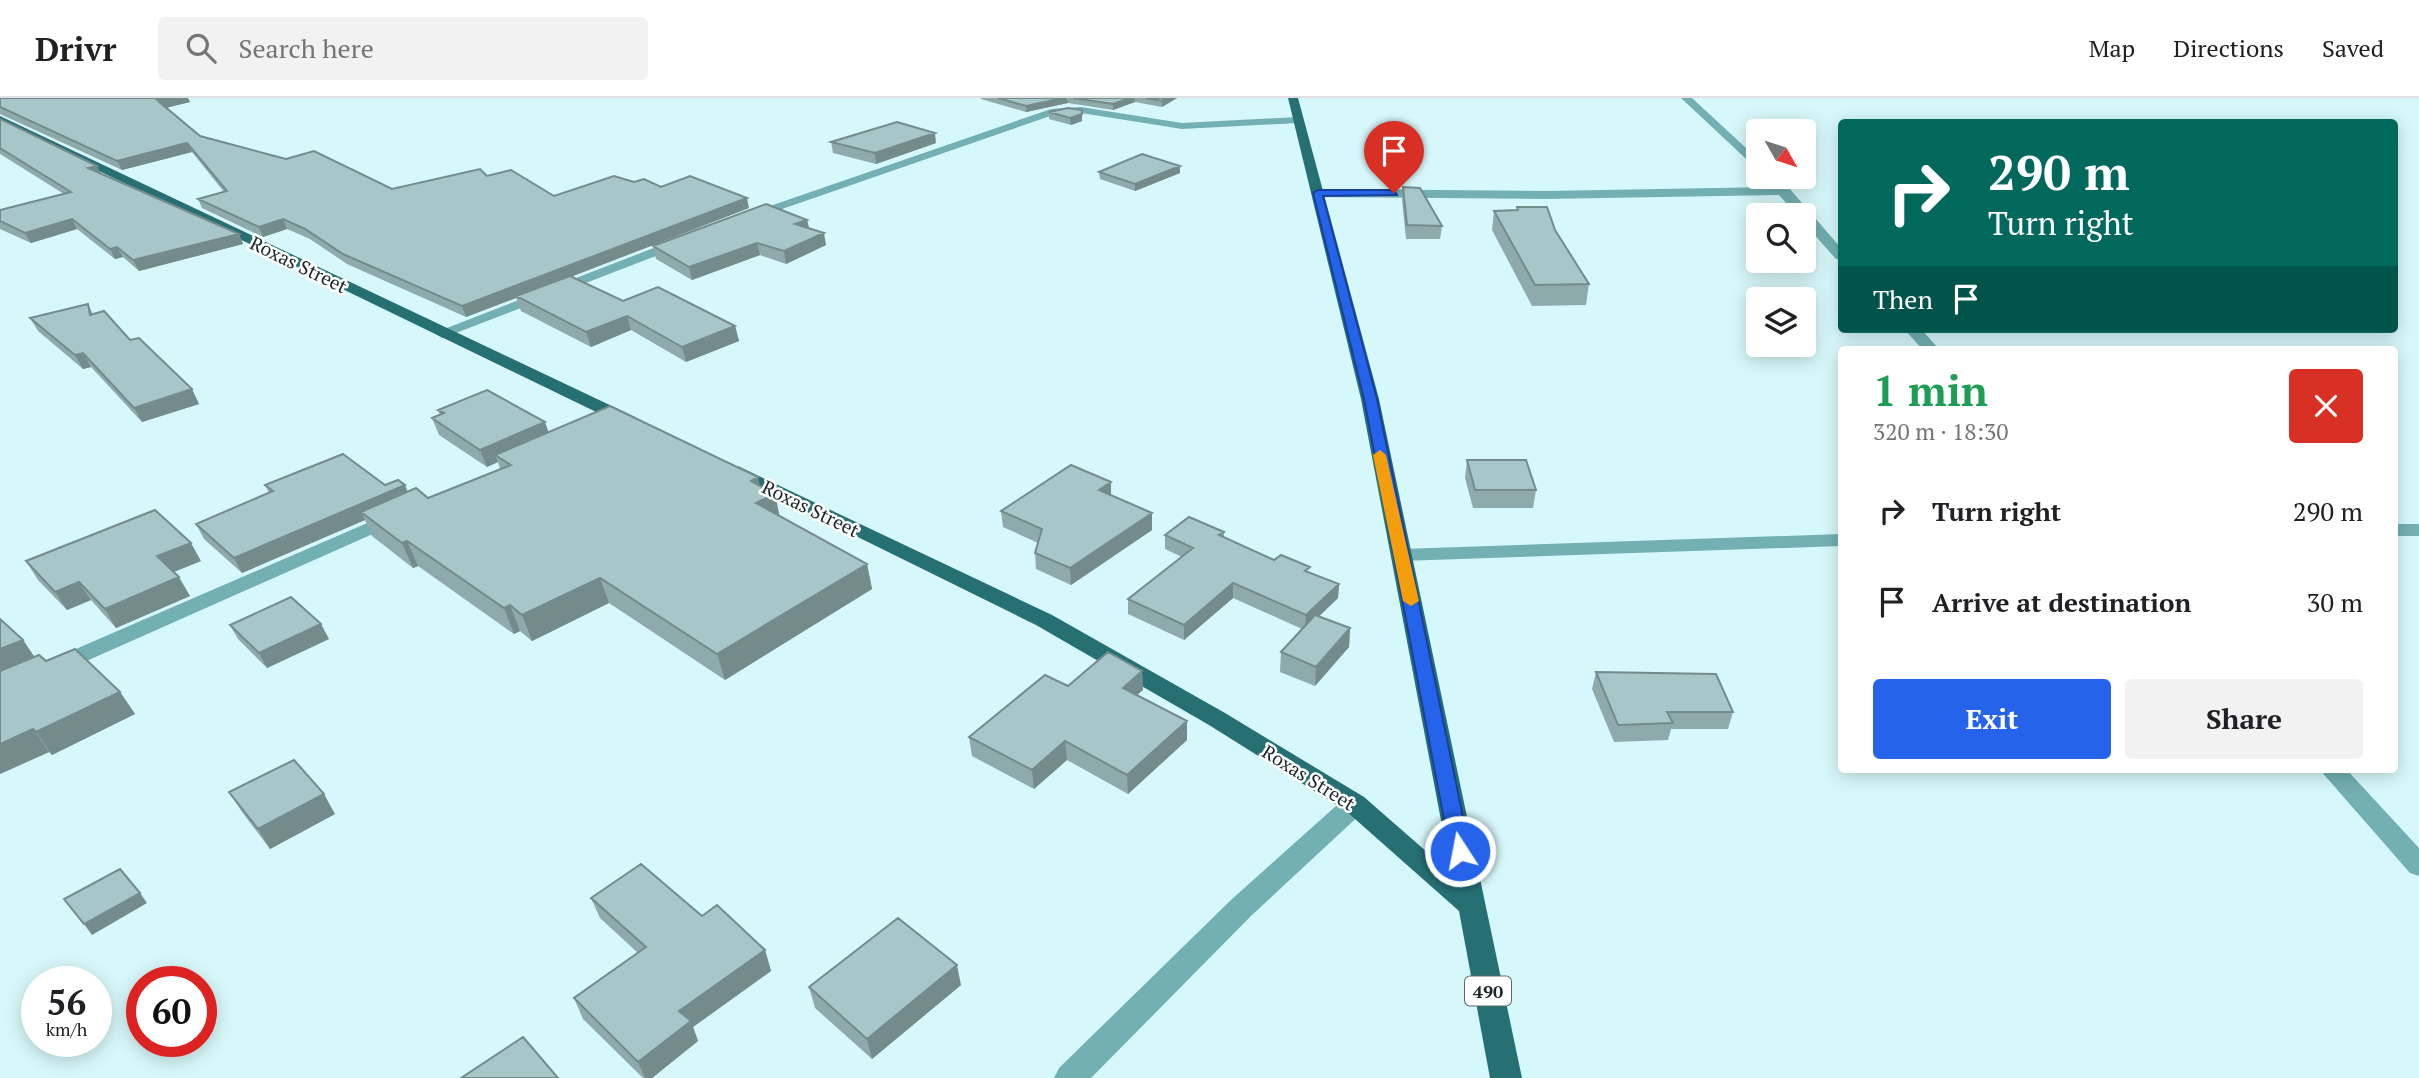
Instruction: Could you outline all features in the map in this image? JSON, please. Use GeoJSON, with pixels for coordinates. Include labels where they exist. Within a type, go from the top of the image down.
{"type":"FeatureCollection","features":[{"type":"Feature","properties":{"kind":"main road","name":"490"},"geometry":{"type":"LineString","coordinates":[[1293,98],[1370,399],[1384,482],[1402,555],[1506,1078]]}},
{"type":"Feature","properties":{"kind":"main road","name":"Roxas Street"},"geometry":{"type":"LineString","coordinates":[[0,119],[646,429]]}},
{"type":"Feature","properties":{"kind":"main road","name":"Roxas Street"},"geometry":{"type":"LineString","coordinates":[[720,465],[1044,621],[1216,719],[1355,804],[1470,905]]}},
{"type":"Feature","properties":{"kind":"street"},"geometry":{"type":"LineString","coordinates":[[1686,98],[1746,155]]}},
{"type":"Feature","properties":{"kind":"street"},"geometry":{"type":"LineString","coordinates":[[736,220],[1055,111],[1081,110],[1182,126],[1298,120]]}},
{"type":"Feature","properties":{"kind":"street"},"geometry":{"type":"LineString","coordinates":[[1318,193],[1545,195],[1784,191],[1838,253]]}},
{"type":"Feature","properties":{"kind":"street"},"geometry":{"type":"LineString","coordinates":[[442,333],[698,235]]}},
{"type":"Feature","properties":{"kind":"street"},"geometry":{"type":"LineString","coordinates":[[1916,333],[1928,346]]}},
{"type":"Feature","properties":{"kind":"street"},"geometry":{"type":"LineString","coordinates":[[596,428],[621,417]]}},
{"type":"Feature","properties":{"kind":"street"},"geometry":{"type":"LineString","coordinates":[[37,674],[410,510]]}},
{"type":"Feature","properties":{"kind":"street"},"geometry":{"type":"LineString","coordinates":[[2398,530],[2419,530]]}},
{"type":"Feature","properties":{"kind":"street"},"geometry":{"type":"LineString","coordinates":[[1402,555],[1838,540]]}},
{"type":"Feature","properties":{"kind":"street"},"geometry":{"type":"LineString","coordinates":[[2335,773],[2419,866]]}},
{"type":"Feature","properties":{"kind":"street"},"geometry":{"type":"LineString","coordinates":[[1070,1078],[1242,907],[1355,804]]}},
{"type":"Feature","properties":{"kind":"building"},"geometry":{"type":"Polygon","coordinates":[[[0,98],[166,98],[157,100],[200,136],[286,159],[314,151],[392,189],[480,169],[487,176],[511,170],[554,196],[614,176],[634,182],[644,179],[661,187],[690,176],[747,198],[462,306],[343,254],[305,229],[283,219],[259,227],[198,199],[227,191],[187,143],[117,161],[0,107],[0,98]]]}},
{"type":"Feature","properties":{"kind":"building"},"geometry":{"type":"Polygon","coordinates":[[[998,98],[1063,98],[1026,106],[998,98]]]}},
{"type":"Feature","properties":{"kind":"building"},"geometry":{"type":"Polygon","coordinates":[[[1073,98],[1130,98],[1113,104],[1073,98]]]}},
{"type":"Feature","properties":{"kind":"building"},"geometry":{"type":"Polygon","coordinates":[[[1068,108],[1082,110],[1082,114],[1070,118],[1049,112],[1068,108]]]}},
{"type":"Feature","properties":{"kind":"building"},"geometry":{"type":"Polygon","coordinates":[[[0,119],[97,166],[88,168],[239,234],[133,260],[117,247],[110,249],[72,219],[25,233],[0,221],[0,210],[71,192],[0,148],[0,119]]]}},
{"type":"Feature","properties":{"kind":"building"},"geometry":{"type":"Polygon","coordinates":[[[897,122],[935,133],[875,153],[831,142],[897,122]]]}},
{"type":"Feature","properties":{"kind":"building"},"geometry":{"type":"Polygon","coordinates":[[[1142,154],[1180,166],[1135,184],[1099,172],[1142,154]]]}},
{"type":"Feature","properties":{"kind":"building"},"geometry":{"type":"Polygon","coordinates":[[[1403,187],[1420,188],[1442,226],[1407,225],[1403,187]]]}},
{"type":"Feature","properties":{"kind":"building"},"geometry":{"type":"Polygon","coordinates":[[[766,204],[807,220],[795,224],[824,233],[784,251],[757,243],[689,267],[653,246],[766,204]]]}},
{"type":"Feature","properties":{"kind":"building"},"geometry":{"type":"Polygon","coordinates":[[[1517,207],[1547,207],[1555,230],[1589,284],[1535,285],[1494,211],[1518,210],[1517,207]]]}},
{"type":"Feature","properties":{"kind":"building"},"geometry":{"type":"Polygon","coordinates":[[[570,276],[623,301],[658,287],[735,326],[682,347],[627,316],[586,332],[516,296],[570,276]]]}},
{"type":"Feature","properties":{"kind":"building"},"geometry":{"type":"Polygon","coordinates":[[[88,304],[90,315],[104,311],[130,340],[139,338],[192,389],[134,408],[83,353],[75,355],[30,318],[88,304]]]}},
{"type":"Feature","properties":{"kind":"building"},"geometry":{"type":"Polygon","coordinates":[[[487,390],[545,422],[480,450],[432,418],[444,413],[438,410],[487,390]]]}},
{"type":"Feature","properties":{"kind":"building"},"geometry":{"type":"Polygon","coordinates":[[[610,406],[758,477],[751,481],[775,494],[756,503],[867,564],[717,654],[600,578],[522,615],[510,605],[504,608],[407,541],[402,543],[361,512],[416,488],[428,498],[511,465],[495,455],[610,406]]]}},
{"type":"Feature","properties":{"kind":"building"},"geometry":{"type":"Polygon","coordinates":[[[343,454],[385,485],[398,480],[405,485],[234,558],[196,524],[273,491],[265,485],[343,454]]]}},
{"type":"Feature","properties":{"kind":"building"},"geometry":{"type":"Polygon","coordinates":[[[1467,460],[1526,460],[1536,490],[1475,490],[1467,460]]]}},
{"type":"Feature","properties":{"kind":"building"},"geometry":{"type":"Polygon","coordinates":[[[1071,465],[1111,482],[1099,490],[1152,513],[1070,568],[1035,553],[1042,529],[1001,511],[1071,465]]]}},
{"type":"Feature","properties":{"kind":"building"},"geometry":{"type":"Polygon","coordinates":[[[155,510],[191,543],[157,556],[179,577],[105,609],[79,582],[55,592],[26,561],[155,510]]]}},
{"type":"Feature","properties":{"kind":"building"},"geometry":{"type":"Polygon","coordinates":[[[1189,517],[1224,532],[1219,535],[1274,560],[1281,555],[1310,567],[1305,571],[1339,584],[1306,615],[1233,583],[1184,625],[1128,599],[1193,548],[1165,535],[1189,517]]]}},
{"type":"Feature","properties":{"kind":"building"},"geometry":{"type":"Polygon","coordinates":[[[291,597],[321,624],[259,653],[230,625],[291,597]]]}},
{"type":"Feature","properties":{"kind":"building"},"geometry":{"type":"Polygon","coordinates":[[[1315,615],[1350,628],[1316,667],[1281,652],[1315,615]]]}},
{"type":"Feature","properties":{"kind":"building"},"geometry":{"type":"Polygon","coordinates":[[[0,619],[23,640],[0,649],[0,619]]]}},
{"type":"Feature","properties":{"kind":"building"},"geometry":{"type":"Polygon","coordinates":[[[75,649],[120,692],[36,732],[33,729],[0,744],[0,671],[39,655],[46,661],[75,649]]]}},
{"type":"Feature","properties":{"kind":"building"},"geometry":{"type":"Polygon","coordinates":[[[1108,652],[1142,671],[1123,688],[1187,721],[1127,775],[1065,741],[1032,770],[969,737],[1045,675],[1068,686],[1108,652]]]}},
{"type":"Feature","properties":{"kind":"building"},"geometry":{"type":"Polygon","coordinates":[[[1596,672],[1716,674],[1733,712],[1667,712],[1673,723],[1618,725],[1596,672]]]}},
{"type":"Feature","properties":{"kind":"building"},"geometry":{"type":"Polygon","coordinates":[[[294,760],[324,794],[258,829],[229,792],[294,760]]]}},
{"type":"Feature","properties":{"kind":"building"},"geometry":{"type":"Polygon","coordinates":[[[641,864],[702,916],[717,905],[765,950],[679,1011],[691,1021],[638,1062],[574,998],[646,947],[591,898],[641,864]]]}},
{"type":"Feature","properties":{"kind":"building"},"geometry":{"type":"Polygon","coordinates":[[[120,869],[140,893],[84,924],[64,899],[120,869]]]}},
{"type":"Feature","properties":{"kind":"building"},"geometry":{"type":"Polygon","coordinates":[[[898,918],[957,965],[867,1039],[809,987],[898,918]]]}},
{"type":"Feature","properties":{"kind":"building"},"geometry":{"type":"Polygon","coordinates":[[[523,1037],[558,1078],[461,1078],[523,1037]]]}},
{"type":"Feature","properties":{"kind":"slow traffic"},"geometry":{"type":"LineString","coordinates":[[1380,455],[1411,601]]}},
{"type":"Feature","properties":{"kind":"route"},"geometry":{"type":"LineString","coordinates":[[1394,193],[1318,193],[1370,399],[1384,482],[1402,555],[1460,851]]}}]}
